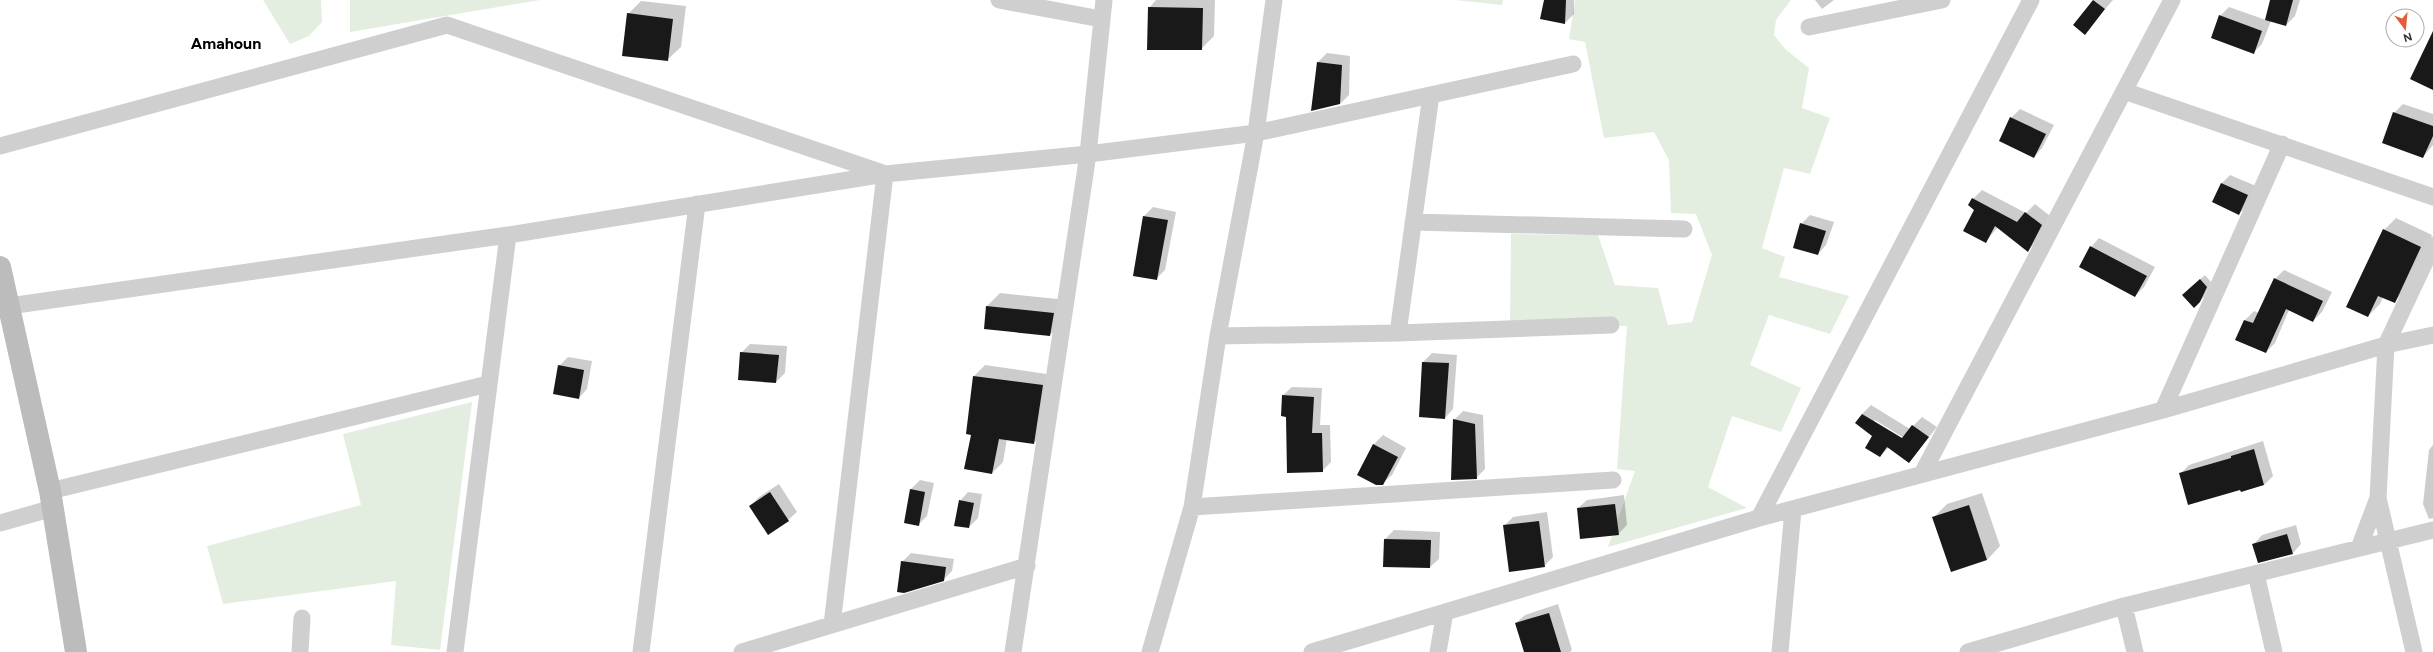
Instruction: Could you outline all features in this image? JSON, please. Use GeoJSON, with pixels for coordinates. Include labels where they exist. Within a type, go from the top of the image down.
{"type":"FeatureCollection","features":[{"type":"Feature","properties":{"kind":"street"},"geometry":{"type":"LineString","coordinates":[[999,0],[1101,19]]}},
{"type":"Feature","properties":{"kind":"street"},"geometry":{"type":"LineString","coordinates":[[1013,652],[1088,154],[1104,0]]}},
{"type":"Feature","properties":{"kind":"street"},"geometry":{"type":"LineString","coordinates":[[1150,652],[1192,506],[1218,336],[1256,133],[1274,0]]}},
{"type":"Feature","properties":{"kind":"street"},"geometry":{"type":"LineString","coordinates":[[1809,27],[1942,0]]}},
{"type":"Feature","properties":{"kind":"street"},"geometry":{"type":"LineString","coordinates":[[1759,518],[2031,0]]}},
{"type":"Feature","properties":{"kind":"street"},"geometry":{"type":"LineString","coordinates":[[1922,474],[2172,0]]}},
{"type":"Feature","properties":{"kind":"street"},"geometry":{"type":"LineString","coordinates":[[0,146],[447,25],[885,174]]}},
{"type":"Feature","properties":{"kind":"street"},"geometry":{"type":"LineString","coordinates":[[5,299],[508,235],[885,174],[1088,154],[1256,133],[1573,64]]}},
{"type":"Feature","properties":{"kind":"street"},"geometry":{"type":"LineString","coordinates":[[2124,91],[2433,196]]}},
{"type":"Feature","properties":{"kind":"street"},"geometry":{"type":"LineString","coordinates":[[1398,333],[1431,95]]}},
{"type":"Feature","properties":{"kind":"street"},"geometry":{"type":"LineString","coordinates":[[2163,410],[2282,144]]}},
{"type":"Feature","properties":{"kind":"street"},"geometry":{"type":"LineString","coordinates":[[832,625],[885,174]]}},
{"type":"Feature","properties":{"kind":"street"},"geometry":{"type":"LineString","coordinates":[[641,652],[697,204]]}},
{"type":"Feature","properties":{"kind":"street"},"geometry":{"type":"LineString","coordinates":[[1413,222],[1684,229]]}},
{"type":"Feature","properties":{"kind":"street"},"geometry":{"type":"LineString","coordinates":[[455,652],[508,235]]}},
{"type":"Feature","properties":{"kind":"street"},"geometry":{"type":"LineString","coordinates":[[2414,652],[2378,498],[2386,346],[2433,245]]}},
{"type":"Feature","properties":{"kind":"street"},"geometry":{"type":"LineString","coordinates":[[0,267],[5,299],[52,499],[76,652]]}},
{"type":"Feature","properties":{"kind":"street"},"geometry":{"type":"LineString","coordinates":[[1218,336],[1398,333],[1612,325]]}},
{"type":"Feature","properties":{"kind":"street"},"geometry":{"type":"LineString","coordinates":[[1312,652],[1759,518],[2163,410],[2386,346],[2433,335]]}},
{"type":"Feature","properties":{"kind":"street"},"geometry":{"type":"LineString","coordinates":[[0,524],[52,499],[488,384]]}},
{"type":"Feature","properties":{"kind":"street"},"geometry":{"type":"LineString","coordinates":[[1192,506],[1613,480]]}},
{"type":"Feature","properties":{"kind":"street"},"geometry":{"type":"LineString","coordinates":[[2360,548],[2378,498]]}},
{"type":"Feature","properties":{"kind":"street"},"geometry":{"type":"LineString","coordinates":[[1780,652],[1793,510]]}},
{"type":"Feature","properties":{"kind":"street"},"geometry":{"type":"LineString","coordinates":[[1968,652],[2124,606],[2433,530]]}},
{"type":"Feature","properties":{"kind":"street"},"geometry":{"type":"LineString","coordinates":[[742,652],[1027,566]]}},
{"type":"Feature","properties":{"kind":"street"},"geometry":{"type":"LineString","coordinates":[[2256,574],[2274,652]]}},
{"type":"Feature","properties":{"kind":"street"},"geometry":{"type":"LineString","coordinates":[[2124,606],[2135,652]]}},
{"type":"Feature","properties":{"kind":"street"},"geometry":{"type":"LineString","coordinates":[[1438,652],[1445,612]]}},
{"type":"Feature","properties":{"kind":"street"},"geometry":{"type":"LineString","coordinates":[[300,652],[302,618]]}},
{"type":"Feature","properties":{"kind":"green space"},"geometry":{"type":"Polygon","coordinates":[[[263,0],[321,0],[322,22],[309,36],[290,44],[263,0]]]}},
{"type":"Feature","properties":{"kind":"green space"},"geometry":{"type":"Polygon","coordinates":[[[350,0],[540,0],[350,32],[350,0]]]}},
{"type":"Feature","properties":{"kind":"green space"},"geometry":{"type":"Polygon","coordinates":[[[1455,0],[1503,0],[1502,5],[1455,0]]]}},
{"type":"Feature","properties":{"kind":"green space"},"geometry":{"type":"Polygon","coordinates":[[[1575,0],[1791,0],[1776,20],[1774,35],[1785,49],[1809,68],[1802,108],[1830,118],[1810,174],[1784,168],[1762,248],[1785,257],[1779,277],[1849,296],[1830,334],[1769,315],[1750,365],[1801,388],[1781,432],[1732,416],[1708,487],[1747,508],[1608,547],[1635,471],[1617,469],[1627,326],[1510,321],[1511,234],[1598,235],[1615,285],[1658,288],[1668,325],[1692,322],[1712,255],[1696,214],[1671,213],[1669,160],[1654,132],[1604,138],[1585,42],[1569,39],[1575,0]]]}},
{"type":"Feature","properties":{"kind":"green space"},"geometry":{"type":"Polygon","coordinates":[[[472,402],[440,650],[391,645],[396,581],[223,604],[207,546],[361,505],[343,434],[472,402]]]}},
{"type":"Feature","properties":{"kind":"building"},"geometry":{"type":"Polygon","coordinates":[[[1544,0],[1566,0],[1565,24],[1540,19],[1544,0]]]}},
{"type":"Feature","properties":{"kind":"building"},"geometry":{"type":"Polygon","coordinates":[[[2093,0],[2105,9],[2085,35],[2073,25],[2093,0]]]}},
{"type":"Feature","properties":{"kind":"building"},"geometry":{"type":"Polygon","coordinates":[[[2270,0],[2293,0],[2286,26],[2265,20],[2270,0]]]}},
{"type":"Feature","properties":{"kind":"building"},"geometry":{"type":"Polygon","coordinates":[[[1148,7],[1203,8],[1202,50],[1147,50],[1148,7]]]}},
{"type":"Feature","properties":{"kind":"building"},"geometry":{"type":"Polygon","coordinates":[[[627,13],[673,19],[668,61],[622,56],[627,13]]]}},
{"type":"Feature","properties":{"kind":"building"},"geometry":{"type":"Polygon","coordinates":[[[2219,15],[2262,31],[2254,54],[2211,38],[2219,15]]]}},
{"type":"Feature","properties":{"kind":"building"},"geometry":{"type":"Polygon","coordinates":[[[2433,31],[2433,90],[2410,79],[2433,31]]]}},
{"type":"Feature","properties":{"kind":"building"},"geometry":{"type":"Polygon","coordinates":[[[1317,62],[1342,65],[1340,104],[1311,111],[1317,62]]]}},
{"type":"Feature","properties":{"kind":"building"},"geometry":{"type":"Polygon","coordinates":[[[2393,112],[2433,126],[2433,136],[2423,158],[2382,143],[2393,112]]]}},
{"type":"Feature","properties":{"kind":"building"},"geometry":{"type":"Polygon","coordinates":[[[2010,117],[2046,134],[2034,158],[1999,141],[2010,117]]]}},
{"type":"Feature","properties":{"kind":"building"},"geometry":{"type":"Polygon","coordinates":[[[2221,183],[2248,195],[2239,215],[2212,202],[2221,183]]]}},
{"type":"Feature","properties":{"kind":"building"},"geometry":{"type":"Polygon","coordinates":[[[1972,198],[2017,222],[2025,212],[2042,225],[2028,252],[1995,226],[1986,243],[1963,231],[1974,210],[1968,205],[1972,198]]]}},
{"type":"Feature","properties":{"kind":"building"},"geometry":{"type":"Polygon","coordinates":[[[1143,216],[1168,220],[1157,280],[1133,276],[1143,216]]]}},
{"type":"Feature","properties":{"kind":"building"},"geometry":{"type":"Polygon","coordinates":[[[1800,223],[1826,231],[1818,255],[1793,248],[1800,223]]]}},
{"type":"Feature","properties":{"kind":"building"},"geometry":{"type":"Polygon","coordinates":[[[2383,229],[2421,247],[2395,303],[2378,296],[2368,317],[2346,307],[2383,229]]]}},
{"type":"Feature","properties":{"kind":"building"},"geometry":{"type":"Polygon","coordinates":[[[2090,246],[2147,276],[2135,297],[2079,267],[2090,246]]]}},
{"type":"Feature","properties":{"kind":"building"},"geometry":{"type":"Polygon","coordinates":[[[2274,278],[2323,301],[2313,322],[2286,309],[2266,353],[2235,340],[2244,320],[2253,323],[2274,278]]]}},
{"type":"Feature","properties":{"kind":"building"},"geometry":{"type":"Polygon","coordinates":[[[2200,279],[2207,287],[2200,302],[2194,308],[2182,295],[2200,279]]]}},
{"type":"Feature","properties":{"kind":"building"},"geometry":{"type":"Polygon","coordinates":[[[986,306],[1054,313],[1050,336],[984,329],[986,306]]]}},
{"type":"Feature","properties":{"kind":"building"},"geometry":{"type":"Polygon","coordinates":[[[740,352],[779,355],[776,383],[738,380],[740,352]]]}},
{"type":"Feature","properties":{"kind":"building"},"geometry":{"type":"Polygon","coordinates":[[[1422,362],[1449,363],[1445,419],[1419,417],[1422,362]]]}},
{"type":"Feature","properties":{"kind":"building"},"geometry":{"type":"Polygon","coordinates":[[[558,365],[584,370],[579,399],[553,394],[558,365]]]}},
{"type":"Feature","properties":{"kind":"building"},"geometry":{"type":"Polygon","coordinates":[[[973,376],[1043,385],[1034,444],[999,439],[992,474],[964,469],[971,435],[966,434],[973,376]]]}},
{"type":"Feature","properties":{"kind":"building"},"geometry":{"type":"Polygon","coordinates":[[[1282,395],[1314,397],[1312,433],[1322,433],[1323,472],[1287,473],[1286,417],[1281,416],[1282,395]]]}},
{"type":"Feature","properties":{"kind":"building"},"geometry":{"type":"Polygon","coordinates":[[[1862,414],[1902,438],[1912,425],[1929,437],[1909,463],[1887,447],[1880,457],[1865,448],[1872,436],[1855,423],[1862,414]]]}},
{"type":"Feature","properties":{"kind":"building"},"geometry":{"type":"Polygon","coordinates":[[[1453,419],[1475,424],[1477,479],[1451,480],[1453,419]]]}},
{"type":"Feature","properties":{"kind":"building"},"geometry":{"type":"Polygon","coordinates":[[[1373,444],[1398,457],[1383,485],[1376,485],[1357,475],[1373,444]]]}},
{"type":"Feature","properties":{"kind":"building"},"geometry":{"type":"Polygon","coordinates":[[[2254,449],[2264,485],[2241,492],[2240,490],[2188,505],[2179,473],[2231,458],[2231,456],[2254,449]]]}},
{"type":"Feature","properties":{"kind":"building"},"geometry":{"type":"Polygon","coordinates":[[[910,489],[925,492],[919,526],[904,523],[910,489]]]}},
{"type":"Feature","properties":{"kind":"building"},"geometry":{"type":"Polygon","coordinates":[[[770,492],[789,521],[768,535],[749,506],[770,492]]]}},
{"type":"Feature","properties":{"kind":"building"},"geometry":{"type":"Polygon","coordinates":[[[959,500],[974,503],[969,528],[954,526],[959,500]]]}},
{"type":"Feature","properties":{"kind":"building"},"geometry":{"type":"Polygon","coordinates":[[[1615,504],[1619,535],[1580,539],[1577,508],[1615,504]]]}},
{"type":"Feature","properties":{"kind":"building"},"geometry":{"type":"Polygon","coordinates":[[[1969,505],[1987,560],[1951,572],[1932,517],[1969,505]]]}},
{"type":"Feature","properties":{"kind":"building"},"geometry":{"type":"Polygon","coordinates":[[[1539,521],[1545,567],[1509,572],[1503,525],[1539,521]]]}},
{"type":"Feature","properties":{"kind":"building"},"geometry":{"type":"Polygon","coordinates":[[[2287,534],[2293,554],[2258,563],[2252,544],[2287,534]]]}},
{"type":"Feature","properties":{"kind":"building"},"geometry":{"type":"Polygon","coordinates":[[[1384,539],[1431,540],[1430,568],[1383,567],[1384,539]]]}},
{"type":"Feature","properties":{"kind":"building"},"geometry":{"type":"Polygon","coordinates":[[[901,561],[946,567],[944,581],[904,593],[897,592],[901,561]]]}},
{"type":"Feature","properties":{"kind":"building"},"geometry":{"type":"Polygon","coordinates":[[[1549,613],[1561,652],[1524,652],[1515,623],[1549,613]]]}},
{"type":"Feature","properties":{"kind":"district","name":"Amahoun"},"geometry":{"type":"Point","coordinates":[226,43]}}]}
